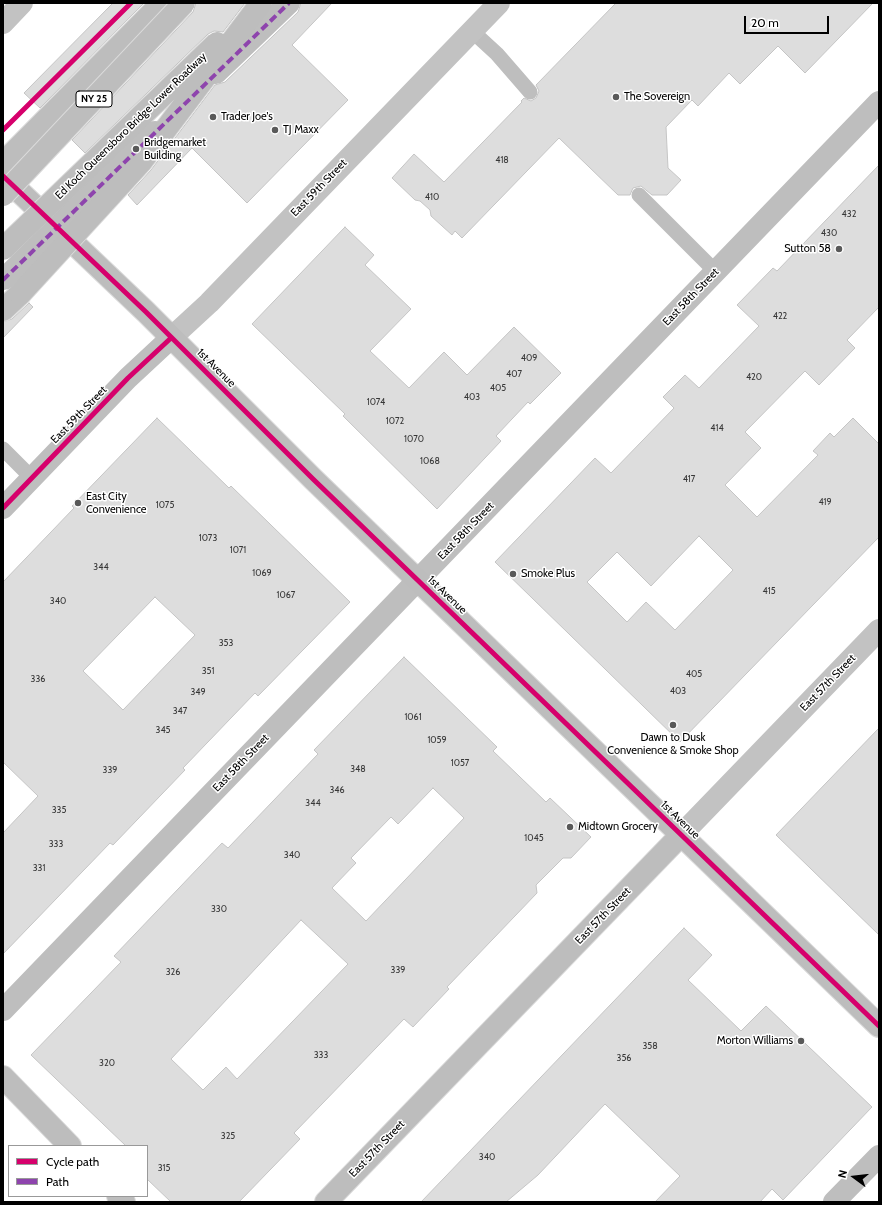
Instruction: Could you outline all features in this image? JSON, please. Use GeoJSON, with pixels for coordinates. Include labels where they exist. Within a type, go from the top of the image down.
{"type":"FeatureCollection","features":[{"type":"Feature","properties":{"kind":"main road"},"geometry":{"type":"LineString","coordinates":[[3,23],[22,3]]}},
{"type":"Feature","properties":{"kind":"main road"},"geometry":{"type":"LineString","coordinates":[[3,163],[162,3]]}},
{"type":"Feature","properties":{"kind":"main road"},"geometry":{"type":"LineString","coordinates":[[3,143],[69,82],[170,3]]}},
{"type":"Feature","properties":{"kind":"main road","name":"NY 25"},"geometry":{"type":"LineString","coordinates":[[3,195],[184,3]]}},
{"type":"Feature","properties":{"kind":"main road"},"geometry":{"type":"LineString","coordinates":[[3,310],[68,243],[141,162],[260,3]]}},
{"type":"Feature","properties":{"kind":"main road","name":"Ed Koch Queensboro Bridge Lower Roadway"},"geometry":{"type":"LineString","coordinates":[[3,249],[260,3]]}},
{"type":"Feature","properties":{"kind":"main road","name":"East 59th Street"},"geometry":{"type":"LineString","coordinates":[[171,338],[214,297],[499,3]]}},
{"type":"Feature","properties":{"kind":"main road","name":"1st Avenue"},"geometry":{"type":"LineString","coordinates":[[3,176],[171,338],[418,581],[879,1026]]}},
{"type":"Feature","properties":{"kind":"main road","name":"East 57th Street"},"geometry":{"type":"LineString","coordinates":[[326,1202],[879,630]]}},
{"type":"Feature","properties":{"kind":"main road"},"geometry":{"type":"LineString","coordinates":[[3,1077],[69,1145]]}},
{"type":"Feature","properties":{"kind":"street"},"geometry":{"type":"LineString","coordinates":[[4,279],[289,3]]}},
{"type":"Feature","properties":{"kind":"street","name":"East 58th Street"},"geometry":{"type":"LineString","coordinates":[[3,1010],[879,102]]}},
{"type":"Feature","properties":{"kind":"street","name":"East 59th Street"},"geometry":{"type":"LineString","coordinates":[[3,508],[128,378],[171,338]]}},
{"type":"Feature","properties":{"kind":"street"},"geometry":{"type":"LineString","coordinates":[[834,1202],[879,1156]]}},
{"type":"Feature","properties":{"kind":"lane"},"geometry":{"type":"LineString","coordinates":[[472,30],[530,92]]}},
{"type":"Feature","properties":{"kind":"lane"},"geometry":{"type":"LineString","coordinates":[[639,195],[716,272]]}},
{"type":"Feature","properties":{"kind":"lane"},"geometry":{"type":"LineString","coordinates":[[3,449],[32,478]]}},
{"type":"Feature","properties":{"kind":"building"},"geometry":{"type":"Polygon","coordinates":[[[113,3],[144,3],[40,108],[24,93],[113,3]]]}},
{"type":"Feature","properties":{"kind":"building"},"geometry":{"type":"Polygon","coordinates":[[[196,3],[245,3],[223,32],[214,31],[208,34],[85,153],[72,140],[193,12],[196,3]]]}},
{"type":"Feature","properties":{"kind":"building"},"geometry":{"type":"Polygon","coordinates":[[[301,3],[332,3],[292,45],[348,100],[247,203],[192,148],[137,205],[128,195],[151,170],[215,85],[225,82],[298,12],[301,3]]]}},
{"type":"Feature","properties":{"kind":"building","name":"The Sovereign"},"geometry":{"type":"Polygon","coordinates":[[[616,3],[873,3],[805,73],[778,46],[740,84],[729,73],[698,106],[692,100],[666,127],[668,168],[681,180],[667,195],[652,195],[641,186],[633,188],[630,195],[618,195],[559,138],[462,238],[455,231],[452,235],[431,216],[430,210],[420,201],[415,200],[392,178],[414,154],[444,182],[522,102],[521,101],[524,98],[531,101],[536,98],[539,91],[536,85],[616,3]]]}},
{"type":"Feature","properties":{"kind":"building"},"geometry":{"type":"Polygon","coordinates":[[[879,165],[879,307],[847,340],[855,348],[819,385],[805,371],[745,432],[761,448],[725,485],[757,517],[818,455],[813,451],[830,433],[834,437],[853,418],[879,444],[879,537],[680,742],[495,562],[595,458],[611,473],[674,408],[663,397],[685,375],[699,388],[759,326],[737,305],[773,268],[777,271],[879,165]],[[699,536],[651,586],[617,552],[587,582],[627,622],[646,602],[675,630],[733,570],[699,536]]]}},
{"type":"Feature","properties":{"kind":"building"},"geometry":{"type":"Polygon","coordinates":[[[345,227],[374,255],[365,265],[411,309],[370,351],[409,388],[444,352],[467,375],[514,327],[561,373],[530,404],[528,402],[496,436],[501,441],[437,509],[343,416],[345,414],[252,324],[345,227]]]}},
{"type":"Feature","properties":{"kind":"building"},"geometry":{"type":"Polygon","coordinates":[[[29,303],[33,307],[3,338],[3,322],[12,319],[29,303]]]}},
{"type":"Feature","properties":{"kind":"building"},"geometry":{"type":"Polygon","coordinates":[[[157,418],[229,488],[231,486],[350,602],[258,696],[255,693],[183,768],[185,770],[113,845],[110,843],[3,954],[3,833],[38,796],[3,762],[3,582],[74,508],[72,506],[157,418]],[[155,597],[83,671],[123,710],[195,635],[155,597]]]}},
{"type":"Feature","properties":{"kind":"building"},"geometry":{"type":"Polygon","coordinates":[[[404,657],[497,747],[493,751],[546,802],[550,798],[591,837],[571,858],[563,858],[536,885],[537,893],[447,987],[449,989],[413,1027],[404,1019],[294,1133],[300,1139],[239,1202],[171,1202],[148,1180],[148,1145],[125,1145],[31,1055],[121,962],[114,956],[222,843],[228,848],[318,754],[314,750],[404,657]],[[433,788],[398,824],[391,817],[351,858],[356,863],[332,888],[366,921],[464,818],[433,788]],[[301,920],[171,1059],[203,1090],[226,1067],[237,1079],[348,964],[301,920]]]}},
{"type":"Feature","properties":{"kind":"building"},"geometry":{"type":"Polygon","coordinates":[[[879,728],[879,935],[776,835],[879,728]]]}},
{"type":"Feature","properties":{"kind":"building"},"geometry":{"type":"Polygon","coordinates":[[[684,928],[712,955],[688,980],[741,1031],[766,1006],[872,1107],[783,1200],[772,1189],[760,1202],[655,1202],[680,1176],[605,1104],[538,1175],[506,1202],[421,1202],[684,928]]]}},
{"type":"Feature","properties":{"kind":"marked path"},"geometry":{"type":"LineString","coordinates":[[3,280],[289,3]]}},
{"type":"Feature","properties":{"kind":"cycle path"},"geometry":{"type":"LineString","coordinates":[[3,130],[131,3]]}},
{"type":"Feature","properties":{"kind":"cycle path"},"geometry":{"type":"LineString","coordinates":[[3,176],[146,312],[313,479],[879,1026]]}},
{"type":"Feature","properties":{"kind":"cycle path"},"geometry":{"type":"LineString","coordinates":[[3,508],[128,378],[171,338]]}},
{"type":"Feature","properties":{"kind":"place","name":"The Sovereign"},"geometry":{"type":"Point","coordinates":[616,97]}},
{"type":"Feature","properties":{"kind":"place","name":"Trader Joe's"},"geometry":{"type":"Point","coordinates":[213,117]}},
{"type":"Feature","properties":{"kind":"place","name":"TJ Maxx"},"geometry":{"type":"Point","coordinates":[275,130]}},
{"type":"Feature","properties":{"kind":"place","name":"Bridgemarket Building"},"geometry":{"type":"Point","coordinates":[136,149]}},
{"type":"Feature","properties":{"kind":"place","name":"Sutton 58"},"geometry":{"type":"Point","coordinates":[839,249]}},
{"type":"Feature","properties":{"kind":"place","name":"East City Convenience"},"geometry":{"type":"Point","coordinates":[78,503]}},
{"type":"Feature","properties":{"kind":"place","name":"Smoke Plus"},"geometry":{"type":"Point","coordinates":[513,574]}},
{"type":"Feature","properties":{"kind":"place","name":"Dawn to Dusk Convenience & Smoke Shop"},"geometry":{"type":"Point","coordinates":[673,725]}},
{"type":"Feature","properties":{"kind":"place","name":"Midtown Grocery"},"geometry":{"type":"Point","coordinates":[570,827]}},
{"type":"Feature","properties":{"kind":"place","name":"Morton Williams"},"geometry":{"type":"Point","coordinates":[801,1041]}}]}
